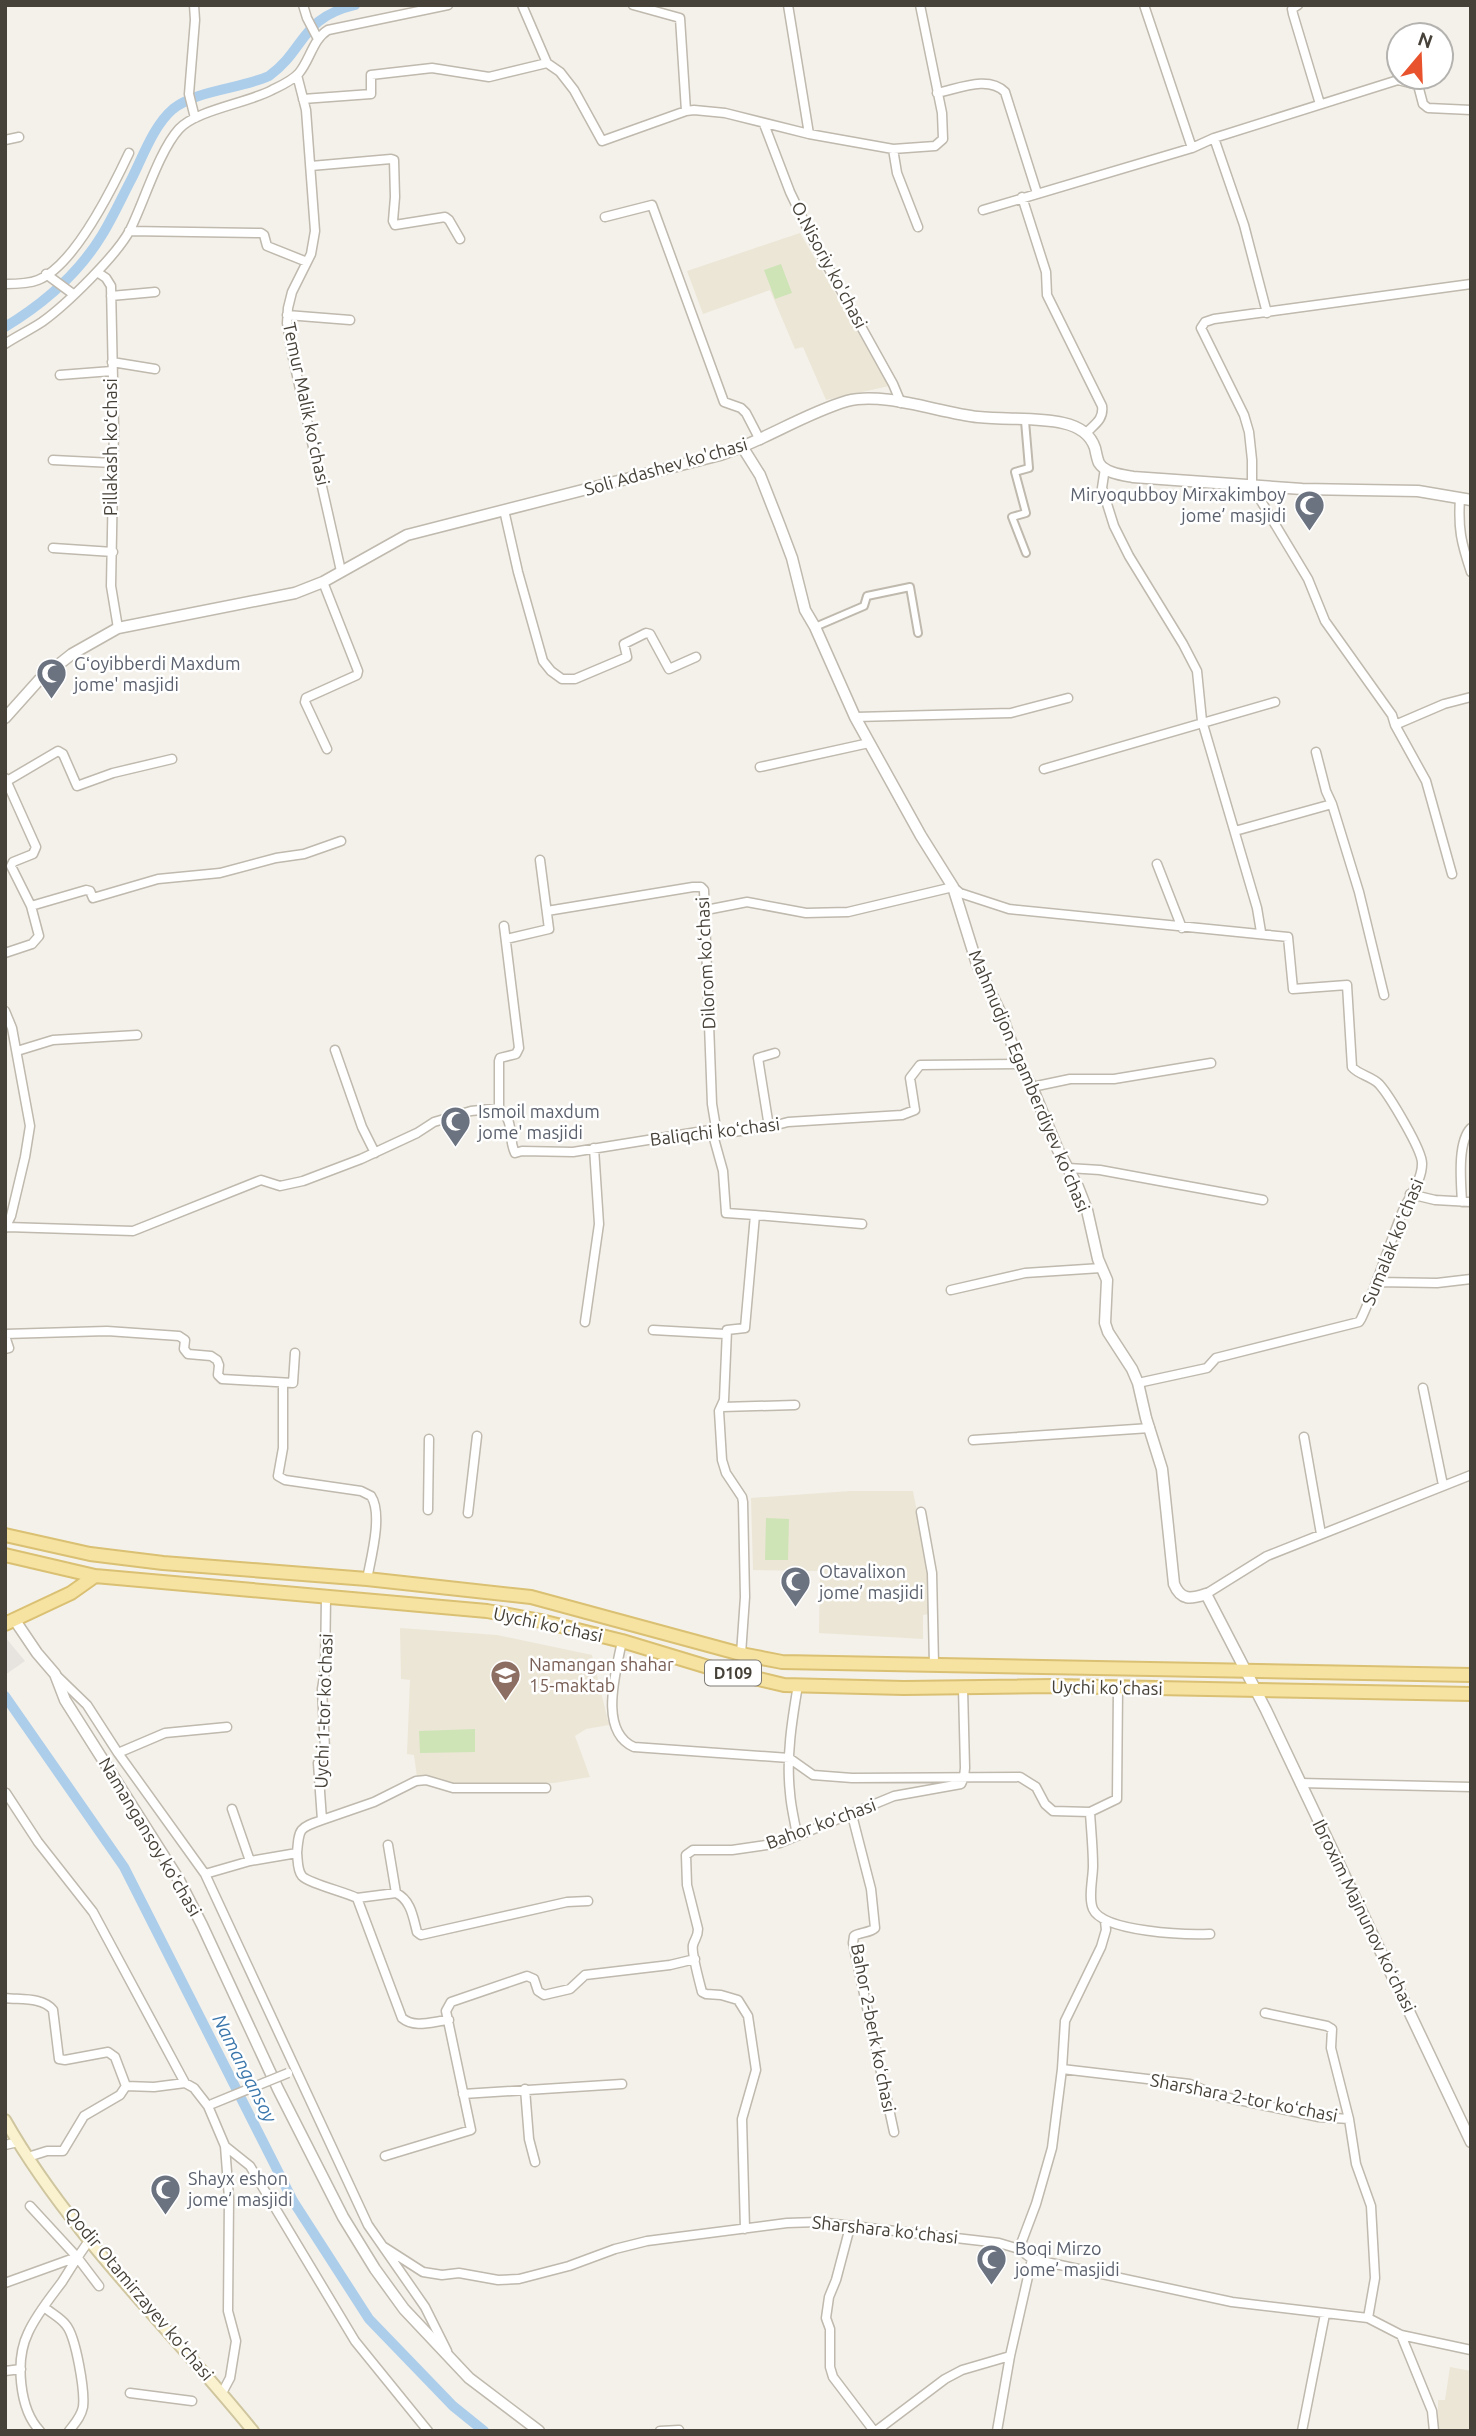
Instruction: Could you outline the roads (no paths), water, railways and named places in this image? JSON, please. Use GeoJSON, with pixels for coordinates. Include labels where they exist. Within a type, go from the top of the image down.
{"type":"FeatureCollection","features":[{"type":"Feature","properties":{"kind":"main road","name":"Uychi ko'chasi"},"geometry":{"type":"LineString","coordinates":[[5,1535],[90,1554],[163,1563],[367,1579],[531,1597],[741,1654],[782,1662],[1471,1675]]}},
{"type":"Feature","properties":{"kind":"main road"},"geometry":{"type":"LineString","coordinates":[[29,1560],[33,1542]]}},
{"type":"Feature","properties":{"kind":"main road","name":"Uychi ko'chasi"},"geometry":{"type":"LineString","coordinates":[[5,1555],[95,1576],[487,1611],[622,1641],[746,1677],[784,1685],[963,1688],[1054,1686],[1471,1694]]}},
{"type":"Feature","properties":{"kind":"main road"},"geometry":{"type":"LineString","coordinates":[[10,1622],[71,1593],[95,1576]]}},
{"type":"Feature","properties":{"kind":"main road","name":"Qodir Otamirzayev koʻchasi"},"geometry":{"type":"LineString","coordinates":[[5,2120],[89,2241],[253,2431]]}},
{"type":"Feature","properties":{"kind":"street"},"geometry":{"type":"LineString","coordinates":[[194,5],[189,94],[194,115]]}},
{"type":"Feature","properties":{"kind":"street"},"geometry":{"type":"LineString","coordinates":[[303,5],[317,37]]}},
{"type":"Feature","properties":{"kind":"street"},"geometry":{"type":"LineString","coordinates":[[5,344],[42,322],[70,292],[97,272],[129,231],[175,135],[194,115],[269,92],[297,75],[317,37],[328,30],[448,5]]}},
{"type":"Feature","properties":{"kind":"street"},"geometry":{"type":"LineString","coordinates":[[522,5],[547,63],[560,72],[574,90],[602,141],[685,111],[709,110],[808,134],[893,149],[929,147],[939,144],[943,139],[944,131],[920,5]]}},
{"type":"Feature","properties":{"kind":"street"},"geometry":{"type":"LineString","coordinates":[[633,5],[680,18],[685,111]]}},
{"type":"Feature","properties":{"kind":"street"},"geometry":{"type":"LineString","coordinates":[[788,5],[808,134]]}},
{"type":"Feature","properties":{"kind":"street"},"geometry":{"type":"LineString","coordinates":[[1144,5],[1192,148]]}},
{"type":"Feature","properties":{"kind":"street"},"geometry":{"type":"LineString","coordinates":[[1298,5],[1292,9],[1293,14],[1320,104]]}},
{"type":"Feature","properties":{"kind":"street"},"geometry":{"type":"LineString","coordinates":[[303,99],[371,94],[371,75],[401,70],[432,68],[489,77],[547,63]]}},
{"type":"Feature","properties":{"kind":"street","name":"Temur Malik koʻchasi"},"geometry":{"type":"LineString","coordinates":[[297,75],[303,99],[311,166],[315,231],[307,262],[292,292],[288,315],[293,358],[341,570]]}},
{"type":"Feature","properties":{"kind":"street"},"geometry":{"type":"LineString","coordinates":[[983,210],[1192,148],[1214,138],[1398,80],[1418,85],[1424,106],[1471,110]]}},
{"type":"Feature","properties":{"kind":"street"},"geometry":{"type":"LineString","coordinates":[[937,93],[986,82],[998,85],[1005,92],[1037,193]]}},
{"type":"Feature","properties":{"kind":"street","name":"O.Nisoriy ko'chasi"},"geometry":{"type":"LineString","coordinates":[[764,124],[790,192],[813,240],[894,384],[901,403]]}},
{"type":"Feature","properties":{"kind":"street"},"geometry":{"type":"LineString","coordinates":[[5,140],[19,136]]}},
{"type":"Feature","properties":{"kind":"street"},"geometry":{"type":"LineString","coordinates":[[1214,138],[1244,225],[1267,313]]}},
{"type":"Feature","properties":{"kind":"street"},"geometry":{"type":"LineString","coordinates":[[893,149],[897,173],[918,227]]}},
{"type":"Feature","properties":{"kind":"street"},"geometry":{"type":"LineString","coordinates":[[5,284],[40,279],[64,259],[94,220],[129,153]]}},
{"type":"Feature","properties":{"kind":"street"},"geometry":{"type":"LineString","coordinates":[[311,166],[391,159],[394,165],[395,225],[445,217],[460,239]]}},
{"type":"Feature","properties":{"kind":"street"},"geometry":{"type":"LineString","coordinates":[[1022,197],[1046,272],[1046,295],[1102,406],[1101,419],[1086,433],[1093,441],[1099,463],[1118,474],[1133,477],[1302,489],[1406,490],[1466,499],[1460,533],[1471,572]]}},
{"type":"Feature","properties":{"kind":"street"},"geometry":{"type":"LineString","coordinates":[[605,217],[652,205],[724,402],[741,408],[746,413],[760,440]]}},
{"type":"Feature","properties":{"kind":"street"},"geometry":{"type":"LineString","coordinates":[[129,231],[261,233],[267,246],[307,262]]}},
{"type":"Feature","properties":{"kind":"street","name":"Pillakash koʻchasi"},"geometry":{"type":"LineString","coordinates":[[97,272],[106,278],[111,286],[111,586],[118,628]]}},
{"type":"Feature","properties":{"kind":"street"},"geometry":{"type":"LineString","coordinates":[[47,275],[70,292]]}},
{"type":"Feature","properties":{"kind":"street"},"geometry":{"type":"LineString","coordinates":[[1452,874],[1426,781],[1392,715],[1325,621],[1308,579],[1252,486],[1249,432],[1244,415],[1201,328],[1205,322],[1214,319],[1471,284]]}},
{"type":"Feature","properties":{"kind":"street"},"geometry":{"type":"LineString","coordinates":[[111,296],[155,292]]}},
{"type":"Feature","properties":{"kind":"street"},"geometry":{"type":"LineString","coordinates":[[288,315],[350,320]]}},
{"type":"Feature","properties":{"kind":"street"},"geometry":{"type":"LineString","coordinates":[[60,375],[112,367],[155,369]]}},
{"type":"Feature","properties":{"kind":"street","name":"Soli Adashev ko'chasi"},"geometry":{"type":"LineString","coordinates":[[5,718],[39,681],[72,654],[118,628],[295,593],[323,582],[407,535],[743,448],[849,401],[882,399],[976,417],[1062,423],[1086,433]]}},
{"type":"Feature","properties":{"kind":"street"},"geometry":{"type":"LineString","coordinates":[[1025,421],[1029,468],[1015,472],[1026,513],[1012,517],[1026,553]]}},
{"type":"Feature","properties":{"kind":"street","name":"Mahmudjon Egamberdiyev koʻchasi"},"geometry":{"type":"LineString","coordinates":[[743,448],[760,475],[780,526],[792,558],[805,610],[855,717],[953,887],[977,964],[1002,1016],[1019,1064],[1032,1087],[1048,1130],[1079,1187],[1101,1268],[1107,1280],[1105,1323],[1138,1383],[1162,1469],[1174,1584],[1183,1597],[1206,1594]]}},
{"type":"Feature","properties":{"kind":"street"},"geometry":{"type":"LineString","coordinates":[[52,460],[113,463]]}},
{"type":"Feature","properties":{"kind":"street"},"geometry":{"type":"LineString","coordinates":[[1105,468],[1102,488],[1114,526],[1191,657],[1196,671],[1202,721],[1257,908],[1261,932]]}},
{"type":"Feature","properties":{"kind":"street"},"geometry":{"type":"LineString","coordinates":[[503,510],[517,572],[544,661],[558,677],[568,681],[575,679],[627,657],[624,644],[646,633],[650,634],[670,669],[696,657]]}},
{"type":"Feature","properties":{"kind":"street"},"geometry":{"type":"LineString","coordinates":[[53,548],[113,552]]}},
{"type":"Feature","properties":{"kind":"street"},"geometry":{"type":"LineString","coordinates":[[323,582],[358,671],[357,675],[306,698],[305,702],[327,749]]}},
{"type":"Feature","properties":{"kind":"street"},"geometry":{"type":"LineString","coordinates":[[815,627],[864,606],[867,596],[910,587],[918,633]]}},
{"type":"Feature","properties":{"kind":"street"},"geometry":{"type":"LineString","coordinates":[[1395,725],[1444,704],[1471,697]]}},
{"type":"Feature","properties":{"kind":"street"},"geometry":{"type":"LineString","coordinates":[[855,717],[1011,713],[1068,698]]}},
{"type":"Feature","properties":{"kind":"street"},"geometry":{"type":"LineString","coordinates":[[1044,769],[1275,702]]}},
{"type":"Feature","properties":{"kind":"street"},"geometry":{"type":"LineString","coordinates":[[760,767],[869,743]]}},
{"type":"Feature","properties":{"kind":"street"},"geometry":{"type":"LineString","coordinates":[[5,953],[32,944],[38,939],[39,931],[31,906],[11,866],[13,862],[33,853],[36,847],[6,780],[58,751],[63,754],[77,786],[113,772],[172,759]]}},
{"type":"Feature","properties":{"kind":"street"},"geometry":{"type":"LineString","coordinates":[[1317,752],[1326,791],[1359,892],[1384,995]]}},
{"type":"Feature","properties":{"kind":"street"},"geometry":{"type":"LineString","coordinates":[[1235,831],[1332,804]]}},
{"type":"Feature","properties":{"kind":"street"},"geometry":{"type":"LineString","coordinates":[[31,906],[86,890],[90,891],[93,898],[158,878],[220,873],[276,858],[304,854],[341,841]]}},
{"type":"Feature","properties":{"kind":"street"},"geometry":{"type":"LineString","coordinates":[[506,939],[550,929],[540,860]]}},
{"type":"Feature","properties":{"kind":"street"},"geometry":{"type":"LineString","coordinates":[[1157,864],[1182,928]]}},
{"type":"Feature","properties":{"kind":"street","name":"Dilorom koʻchasi"},"geometry":{"type":"LineString","coordinates":[[547,911],[700,887],[704,890],[712,1104],[716,1149],[723,1171],[726,1213],[755,1215]]}},
{"type":"Feature","properties":{"kind":"street"},"geometry":{"type":"LineString","coordinates":[[706,910],[747,902],[806,912],[848,912],[953,887]]}},
{"type":"Feature","properties":{"kind":"street","name":"Sumalak koʻchasi"},"geometry":{"type":"LineString","coordinates":[[953,887],[960,893],[1009,909],[1182,928],[1261,932],[1289,938],[1293,989],[1347,985],[1352,1067],[1382,1088],[1421,1154],[1421,1175],[1410,1194],[1359,1322],[1216,1358],[1207,1368],[1138,1383]]}},
{"type":"Feature","properties":{"kind":"street"},"geometry":{"type":"LineString","coordinates":[[5,1011],[17,1051],[30,1126],[25,1157],[6,1228],[133,1231],[261,1180],[280,1186],[287,1185],[375,1153],[417,1133],[433,1122],[471,1111],[499,1108],[499,1060],[516,1054],[519,1048],[504,926]]}},
{"type":"Feature","properties":{"kind":"street"},"geometry":{"type":"LineString","coordinates":[[17,1051],[53,1040],[137,1035]]}},
{"type":"Feature","properties":{"kind":"street"},"geometry":{"type":"LineString","coordinates":[[335,1050],[362,1127],[375,1153]]}},
{"type":"Feature","properties":{"kind":"street"},"geometry":{"type":"LineString","coordinates":[[769,1128],[758,1058],[775,1053]]}},
{"type":"Feature","properties":{"kind":"street"},"geometry":{"type":"LineString","coordinates":[[1032,1087],[1070,1079],[1114,1079],[1211,1063]]}},
{"type":"Feature","properties":{"kind":"street","name":"Baliqchi koʻchasi"},"geometry":{"type":"LineString","coordinates":[[499,1108],[510,1121],[515,1153],[573,1152],[710,1130],[719,1134],[769,1128],[788,1122],[902,1115],[915,1108],[910,1078],[920,1065],[1019,1064]]}},
{"type":"Feature","properties":{"kind":"street"},"geometry":{"type":"LineString","coordinates":[[1410,1194],[1435,1200],[1466,1202],[1462,1149],[1464,1135],[1471,1128]]}},
{"type":"Feature","properties":{"kind":"street"},"geometry":{"type":"LineString","coordinates":[[585,1322],[599,1224],[594,1148]]}},
{"type":"Feature","properties":{"kind":"street"},"geometry":{"type":"LineString","coordinates":[[1068,1168],[1100,1170],[1263,1200]]}},
{"type":"Feature","properties":{"kind":"street"},"geometry":{"type":"LineString","coordinates":[[741,1654],[745,1597],[743,1502],[742,1496],[726,1473],[722,1460],[719,1411],[724,1400],[727,1329],[745,1328],[755,1215],[862,1224]]}},
{"type":"Feature","properties":{"kind":"street"},"geometry":{"type":"LineString","coordinates":[[951,1290],[1025,1273],[1101,1268]]}},
{"type":"Feature","properties":{"kind":"street"},"geometry":{"type":"LineString","coordinates":[[1377,1282],[1437,1283],[1471,1279]]}},
{"type":"Feature","properties":{"kind":"street"},"geometry":{"type":"LineString","coordinates":[[653,1330],[726,1334]]}},
{"type":"Feature","properties":{"kind":"street"},"geometry":{"type":"LineString","coordinates":[[5,1349],[9,1348],[5,1335],[107,1331],[183,1337],[185,1352],[188,1354],[211,1356],[218,1360],[218,1376],[222,1379],[283,1384],[291,1384],[294,1381],[295,1353]]}},
{"type":"Feature","properties":{"kind":"street"},"geometry":{"type":"LineString","coordinates":[[283,1384],[283,1448],[278,1476],[285,1480],[371,1496],[376,1507],[376,1518],[367,1579]]}},
{"type":"Feature","properties":{"kind":"street"},"geometry":{"type":"LineString","coordinates":[[1423,1388],[1443,1485]]}},
{"type":"Feature","properties":{"kind":"street"},"geometry":{"type":"LineString","coordinates":[[722,1407],[795,1405]]}},
{"type":"Feature","properties":{"kind":"street"},"geometry":{"type":"LineString","coordinates":[[974,1440],[1150,1428]]}},
{"type":"Feature","properties":{"kind":"street"},"geometry":{"type":"LineString","coordinates":[[468,1513],[477,1436]]}},
{"type":"Feature","properties":{"kind":"street"},"geometry":{"type":"LineString","coordinates":[[1304,1437],[1321,1534]]}},
{"type":"Feature","properties":{"kind":"street"},"geometry":{"type":"LineString","coordinates":[[428,1510],[429,1439]]}},
{"type":"Feature","properties":{"kind":"street"},"geometry":{"type":"LineString","coordinates":[[1255,1690],[1206,1594],[1267,1556],[1471,1475]]}},
{"type":"Feature","properties":{"kind":"street"},"geometry":{"type":"LineString","coordinates":[[921,1512],[932,1573],[933,1665]]}},
{"type":"Feature","properties":{"kind":"street","name":"Uychi 1-tor koʻchasi"},"geometry":{"type":"LineString","coordinates":[[322,1820],[318,1763],[325,1749],[322,1689],[326,1596]]}},
{"type":"Feature","properties":{"kind":"street","name":"Namangansoy koʻchasi"},"geometry":{"type":"LineString","coordinates":[[10,1622],[55,1674],[65,1700],[179,1880],[278,2089],[343,2217],[404,2309],[479,2386],[539,2431]]}},
{"type":"Feature","properties":{"kind":"street"},"geometry":{"type":"LineString","coordinates":[[622,1641],[615,1675],[613,1720],[620,1738],[634,1747],[789,1758],[813,1775],[852,1778],[1020,1777],[1036,1787],[1045,1804],[1054,1811],[1090,1812],[1117,1799],[1118,1688]]}},
{"type":"Feature","properties":{"kind":"street"},"geometry":{"type":"LineString","coordinates":[[55,1674],[87,1705],[205,1874],[291,2071],[368,2225],[425,2307],[451,2360]]}},
{"type":"Feature","properties":{"kind":"street"},"geometry":{"type":"LineString","coordinates":[[797,1836],[789,1793],[789,1758],[798,1685]]}},
{"type":"Feature","properties":{"kind":"street"},"geometry":{"type":"LineString","coordinates":[[963,1688],[964,1777]]}},
{"type":"Feature","properties":{"kind":"street","name":"Ibroxim Majnunov koʻchasi"},"geometry":{"type":"LineString","coordinates":[[1255,1690],[1471,2142]]}},
{"type":"Feature","properties":{"kind":"street"},"geometry":{"type":"LineString","coordinates":[[118,1753],[165,1733],[227,1727]]}},
{"type":"Feature","properties":{"kind":"street","name":"Bahor koʻchasi"},"geometry":{"type":"LineString","coordinates":[[695,1959],[693,1945],[697,1940],[698,1929],[687,1885],[685,1865],[688,1852],[756,1848],[797,1836],[894,1797],[956,1787],[964,1777]]}},
{"type":"Feature","properties":{"kind":"street"},"geometry":{"type":"LineString","coordinates":[[546,1788],[453,1788],[426,1780],[416,1781],[374,1802],[300,1830],[297,1853],[299,1871],[305,1879],[342,1890],[357,1898],[396,1893],[407,1900],[417,1932],[421,1935],[568,1902],[588,1901]]}},
{"type":"Feature","properties":{"kind":"street"},"geometry":{"type":"LineString","coordinates":[[1300,1783],[1471,1787]]}},
{"type":"Feature","properties":{"kind":"street"},"geometry":{"type":"LineString","coordinates":[[6,1793],[38,1842],[93,1912],[185,2083],[198,2091],[210,2105],[225,2146],[229,2198],[228,2318],[236,2341],[230,2378],[222,2393]]}},
{"type":"Feature","properties":{"kind":"street"},"geometry":{"type":"LineString","coordinates":[[232,1809],[250,1861]]}},
{"type":"Feature","properties":{"kind":"street"},"geometry":{"type":"LineString","coordinates":[[1090,1812],[1092,1908],[1105,1921],[1184,1934],[1210,1934]]}},
{"type":"Feature","properties":{"kind":"street","name":"Bahor 2-berk koʻchasi"},"geometry":{"type":"LineString","coordinates":[[852,1815],[871,1889],[875,1928],[854,1936],[853,1943],[894,2132]]}},
{"type":"Feature","properties":{"kind":"street"},"geometry":{"type":"LineString","coordinates":[[388,1845],[396,1893]]}},
{"type":"Feature","properties":{"kind":"street"},"geometry":{"type":"LineString","coordinates":[[205,1874],[250,1861],[297,1853]]}},
{"type":"Feature","properties":{"kind":"street"},"geometry":{"type":"LineString","coordinates":[[357,1898],[402,2018],[409,2023],[421,2024],[449,2020]]}},
{"type":"Feature","properties":{"kind":"street"},"geometry":{"type":"LineString","coordinates":[[1019,2249],[1052,2148],[1065,2021],[1101,1947],[1106,1930],[1105,1921]]}},
{"type":"Feature","properties":{"kind":"street"},"geometry":{"type":"LineString","coordinates":[[385,2157],[471,2130],[446,2008],[451,2002],[527,1976],[534,1979],[538,1991],[544,1995],[570,1989],[585,1975],[670,1965],[695,1959],[702,1992],[738,2000],[748,2016],[756,2070],[742,2119],[744,2229]]}},
{"type":"Feature","properties":{"kind":"street"},"geometry":{"type":"LineString","coordinates":[[5,1998],[38,2001],[50,2005],[53,2010],[59,2059],[108,2052],[116,2057],[126,2087]]}},
{"type":"Feature","properties":{"kind":"street"},"geometry":{"type":"LineString","coordinates":[[1265,2013],[1332,2029],[1331,2048],[1349,2119]]}},
{"type":"Feature","properties":{"kind":"street","name":"Sharshara 2-tor koʻchasi"},"geometry":{"type":"LineString","coordinates":[[1062,2069],[1191,2084],[1215,2095],[1319,2117],[1349,2119],[1356,2164],[1371,2206],[1374,2278],[1368,2318]]}},
{"type":"Feature","properties":{"kind":"street"},"geometry":{"type":"LineString","coordinates":[[210,2105],[291,2071]]}},
{"type":"Feature","properties":{"kind":"street"},"geometry":{"type":"LineString","coordinates":[[126,2087],[185,2083]]}},
{"type":"Feature","properties":{"kind":"street"},"geometry":{"type":"LineString","coordinates":[[463,2094],[622,2084]]}},
{"type":"Feature","properties":{"kind":"street"},"geometry":{"type":"LineString","coordinates":[[29,2157],[47,2151],[64,2151],[84,2116],[120,2095],[126,2087]]}},
{"type":"Feature","properties":{"kind":"street"},"geometry":{"type":"LineString","coordinates":[[525,2089],[529,2139],[536,2162]]}},
{"type":"Feature","properties":{"kind":"street"},"geometry":{"type":"LineString","coordinates":[[5,2145],[18,2142]]}},
{"type":"Feature","properties":{"kind":"street"},"geometry":{"type":"LineString","coordinates":[[225,2146],[250,2166],[355,2341],[428,2431]]}},
{"type":"Feature","properties":{"kind":"street"},"geometry":{"type":"LineString","coordinates":[[30,2206],[77,2256],[99,2286]]}},
{"type":"Feature","properties":{"kind":"street","name":"Sharshara koʻchasi"},"geometry":{"type":"LineString","coordinates":[[384,2247],[423,2272],[442,2275],[459,2273],[498,2280],[519,2279],[647,2241],[802,2222],[988,2241],[1019,2249],[1032,2259],[1232,2302],[1368,2318],[1401,2334],[1471,2350]]}},
{"type":"Feature","properties":{"kind":"street"},"geometry":{"type":"LineString","coordinates":[[850,2227],[829,2297],[826,2318],[830,2329],[830,2367],[833,2377],[875,2431],[945,2379],[962,2370],[1010,2356]]}},
{"type":"Feature","properties":{"kind":"street"},"geometry":{"type":"LineString","coordinates":[[40,2431],[32,2423],[27,2404],[22,2399],[21,2363],[27,2333],[89,2241]]}},
{"type":"Feature","properties":{"kind":"street"},"geometry":{"type":"LineString","coordinates":[[5,2283],[77,2256]]}},
{"type":"Feature","properties":{"kind":"street"},"geometry":{"type":"LineString","coordinates":[[997,2431],[1010,2356],[1032,2259]]}},
{"type":"Feature","properties":{"kind":"street"},"geometry":{"type":"LineString","coordinates":[[44,2307],[65,2322],[76,2354],[83,2404],[80,2416],[69,2431]]}},
{"type":"Feature","properties":{"kind":"street"},"geometry":{"type":"LineString","coordinates":[[1301,2431],[1325,2314]]}},
{"type":"Feature","properties":{"kind":"street"},"geometry":{"type":"LineString","coordinates":[[1401,2334],[1432,2411],[1434,2431]]}},
{"type":"Feature","properties":{"kind":"street"},"geometry":{"type":"LineString","coordinates":[[5,2371],[22,2369]]}},
{"type":"Feature","properties":{"kind":"street"},"geometry":{"type":"LineString","coordinates":[[130,2393],[192,2401]]}},
{"type":"Feature","properties":{"kind":"street"},"geometry":{"type":"LineString","coordinates":[[660,2431],[679,2430]]}},
{"type":"Feature","properties":{"kind":"waterway"},"geometry":{"type":"LineString","coordinates":[[5,327],[59,287],[93,249],[114,214],[155,132],[173,109],[194,98],[269,76],[281,66],[313,26],[337,11],[355,5]]}},
{"type":"Feature","properties":{"kind":"waterway","name":"Namangansoy"},"geometry":{"type":"LineString","coordinates":[[5,1696],[124,1867],[293,2201],[369,2319],[453,2406],[484,2431]]}},
{"type":"Feature","properties":{"kind":"place","name":"Miryoqubboy Mirxakimboy jome’ masjidi"},"geometry":{"type":"Point","coordinates":[1309,532]}},
{"type":"Feature","properties":{"kind":"place","name":"Gʻoyibberdi Maxdum jome' masjidi"},"geometry":{"type":"Point","coordinates":[51,701]}},
{"type":"Feature","properties":{"kind":"place","name":"Ismoil maxdum jome' masjidi"},"geometry":{"type":"Point","coordinates":[455,1149]}},
{"type":"Feature","properties":{"kind":"place","name":"Otavalixon jome’ masjidi"},"geometry":{"type":"Point","coordinates":[796,1609]}},
{"type":"Feature","properties":{"kind":"place","name":"Namangan shahar 15-maktab"},"geometry":{"type":"Point","coordinates":[506,1702]}},
{"type":"Feature","properties":{"kind":"place","name":"Shayx eshon jome’ masjidi"},"geometry":{"type":"Point","coordinates":[165,2216]}},
{"type":"Feature","properties":{"kind":"place","name":"Boqi Mirzo jome’ masjidi"},"geometry":{"type":"Point","coordinates":[992,2286]}}]}
